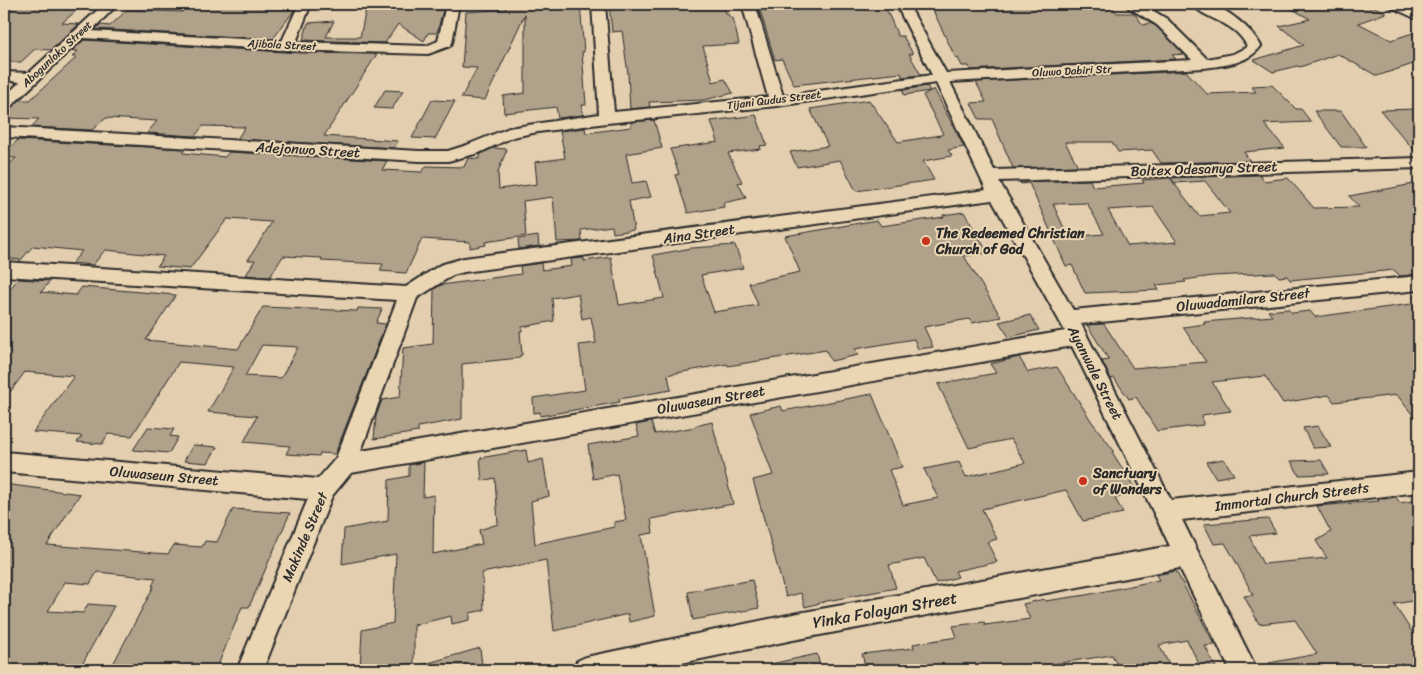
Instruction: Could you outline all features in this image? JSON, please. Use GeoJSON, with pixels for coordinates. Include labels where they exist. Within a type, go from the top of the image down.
{"type":"FeatureCollection","features":[{"type":"Feature","properties":{"kind":"street","name":"Abogunloko Street"},"geometry":{"type":"LineString","coordinates":[[4,105],[111,4]]}},
{"type":"Feature","properties":{"kind":"street"},"geometry":{"type":"LineString","coordinates":[[287,46],[305,4]]}},
{"type":"Feature","properties":{"kind":"street","name":"Ajibola Street"},"geometry":{"type":"LineString","coordinates":[[78,34],[287,46],[434,49],[445,44],[452,4]]}},
{"type":"Feature","properties":{"kind":"street"},"geometry":{"type":"LineString","coordinates":[[598,4],[607,118]]}},
{"type":"Feature","properties":{"kind":"street"},"geometry":{"type":"LineString","coordinates":[[748,4],[777,101]]}},
{"type":"Feature","properties":{"kind":"street","name":"Ayanwale Street"},"geometry":{"type":"LineString","coordinates":[[902,4],[941,78],[992,185],[1078,337],[1244,670]]}},
{"type":"Feature","properties":{"kind":"street"},"geometry":{"type":"LineString","coordinates":[[1133,4],[1162,22],[1204,64]]}},
{"type":"Feature","properties":{"kind":"street","name":"Oluwo Dabiri Str"},"geometry":{"type":"LineString","coordinates":[[941,78],[1204,64],[1244,55],[1254,46],[1252,40],[1243,30],[1199,4]]}},
{"type":"Feature","properties":{"kind":"street"},"geometry":{"type":"LineString","coordinates":[[1396,4],[1419,16]]}},
{"type":"Feature","properties":{"kind":"street"},"geometry":{"type":"LineString","coordinates":[[4,76],[32,78]]}},
{"type":"Feature","properties":{"kind":"street","name":"Tijani Qudus Street"},"geometry":{"type":"LineString","coordinates":[[607,118],[777,101],[941,78]]}},
{"type":"Feature","properties":{"kind":"street","name":"Adejonwo Street"},"geometry":{"type":"LineString","coordinates":[[4,132],[419,156],[448,156],[473,149],[509,133],[607,118]]}},
{"type":"Feature","properties":{"kind":"street","name":"Boltex Odesanya Street"},"geometry":{"type":"LineString","coordinates":[[992,185],[1419,163]]}},
{"type":"Feature","properties":{"kind":"street","name":"Aina Street"},"geometry":{"type":"LineString","coordinates":[[409,294],[447,270],[464,265],[992,185]]}},
{"type":"Feature","properties":{"kind":"street"},"geometry":{"type":"LineString","coordinates":[[4,269],[409,294]]}},
{"type":"Feature","properties":{"kind":"street","name":"Oluwadamilare Street"},"geometry":{"type":"LineString","coordinates":[[1067,318],[1419,283]]}},
{"type":"Feature","properties":{"kind":"street","name":"Makinde Street"},"geometry":{"type":"LineString","coordinates":[[250,670],[323,490],[345,464],[409,294]]}},
{"type":"Feature","properties":{"kind":"street","name":"Oluwaseun Street"},"geometry":{"type":"LineString","coordinates":[[345,464],[1078,337]]}},
{"type":"Feature","properties":{"kind":"street","name":"Oluwaseun Street"},"geometry":{"type":"LineString","coordinates":[[4,462],[323,490]]}},
{"type":"Feature","properties":{"kind":"street","name":"Immortal Church Streets"},"geometry":{"type":"LineString","coordinates":[[1166,511],[1419,482]]}},
{"type":"Feature","properties":{"kind":"street","name":"Yinka Folayan Street"},"geometry":{"type":"LineString","coordinates":[[586,670],[793,627],[1186,555]]}},
{"type":"Feature","properties":{"kind":"building"},"geometry":{"type":"Polygon","coordinates":[[[17,4],[84,4],[62,23],[79,24],[51,50],[35,49],[21,62],[4,62],[4,11],[8,11],[17,4]]]}},
{"type":"Feature","properties":{"kind":"building"},"geometry":{"type":"Polygon","coordinates":[[[190,4],[258,4],[257,7],[295,9],[273,39],[95,29],[100,25],[110,26],[127,10],[182,12],[190,4]]]}},
{"type":"Feature","properties":{"kind":"building"},"geometry":{"type":"Polygon","coordinates":[[[367,4],[434,4],[432,10],[443,10],[437,33],[428,33],[424,41],[398,24],[385,43],[303,40],[308,23],[334,21],[326,37],[360,37],[367,4]]]}},
{"type":"Feature","properties":{"kind":"building"},"geometry":{"type":"Polygon","coordinates":[[[506,4],[580,4],[586,105],[582,105],[583,115],[558,118],[556,107],[504,113],[503,96],[525,93],[525,14],[485,100],[461,98],[477,68],[462,67],[466,12],[506,9],[506,4]]]}},
{"type":"Feature","properties":{"kind":"building"},"geometry":{"type":"Polygon","coordinates":[[[609,4],[723,4],[726,14],[733,18],[739,44],[703,46],[713,82],[725,79],[733,93],[704,100],[649,102],[650,107],[630,109],[628,74],[622,31],[612,32],[609,4]]]}},
{"type":"Feature","properties":{"kind":"building"},"geometry":{"type":"Polygon","coordinates":[[[758,4],[791,4],[792,7],[884,4],[898,36],[903,36],[913,54],[909,54],[921,75],[902,77],[901,73],[794,85],[782,59],[775,60],[758,4]]]}},
{"type":"Feature","properties":{"kind":"building"},"geometry":{"type":"Polygon","coordinates":[[[930,4],[1110,4],[1117,13],[1134,13],[1143,25],[1150,23],[1156,26],[1184,54],[1172,55],[1176,59],[970,70],[969,66],[962,66],[958,58],[956,59],[930,4]]]}},
{"type":"Feature","properties":{"kind":"building"},"geometry":{"type":"Polygon","coordinates":[[[1283,4],[1369,4],[1386,13],[1358,23],[1391,40],[1419,31],[1419,62],[1377,76],[1338,54],[1300,67],[1297,66],[1273,72],[1254,60],[1304,45],[1279,26],[1310,19],[1283,4]]]}},
{"type":"Feature","properties":{"kind":"building"},"geometry":{"type":"Polygon","coordinates":[[[84,40],[300,53],[377,54],[324,136],[398,141],[394,148],[237,139],[245,127],[203,126],[195,136],[147,133],[157,121],[106,118],[92,130],[31,127],[39,119],[4,118],[6,111],[20,100],[30,100],[77,57],[72,57],[78,51],[72,51],[84,40]]]}},
{"type":"Feature","properties":{"kind":"building"},"geometry":{"type":"Polygon","coordinates":[[[1186,71],[1207,94],[1256,92],[1251,86],[1272,85],[1296,109],[1301,109],[1311,122],[1264,124],[1285,148],[1244,152],[1250,161],[1161,163],[1152,150],[1118,152],[1112,142],[1065,142],[1078,166],[1013,168],[992,119],[979,119],[971,103],[986,102],[976,82],[1186,71]]]}},
{"type":"Feature","properties":{"kind":"building"},"geometry":{"type":"Polygon","coordinates":[[[927,86],[930,91],[904,95],[903,90],[927,86]]]}},
{"type":"Feature","properties":{"kind":"building"},"geometry":{"type":"Polygon","coordinates":[[[934,89],[964,147],[948,150],[952,156],[923,161],[934,180],[856,191],[840,160],[797,167],[790,152],[828,146],[810,109],[869,100],[898,142],[943,134],[923,95],[934,89]]]}},
{"type":"Feature","properties":{"kind":"building"},"geometry":{"type":"Polygon","coordinates":[[[385,90],[403,91],[392,109],[374,108],[385,90]]]}},
{"type":"Feature","properties":{"kind":"building"},"geometry":{"type":"Polygon","coordinates":[[[432,100],[455,101],[435,139],[412,138],[432,100]]]}},
{"type":"Feature","properties":{"kind":"building"},"geometry":{"type":"Polygon","coordinates":[[[1419,109],[1419,156],[1380,110],[1419,109]]]}},
{"type":"Feature","properties":{"kind":"building"},"geometry":{"type":"Polygon","coordinates":[[[1314,111],[1341,111],[1366,147],[1341,147],[1314,111]]]}},
{"type":"Feature","properties":{"kind":"building"},"geometry":{"type":"Polygon","coordinates":[[[756,115],[767,145],[760,146],[761,149],[728,153],[742,182],[738,183],[746,198],[723,203],[724,207],[688,213],[675,175],[679,174],[670,149],[718,142],[711,121],[756,115]]]}},
{"type":"Feature","properties":{"kind":"building"},"geometry":{"type":"Polygon","coordinates":[[[654,120],[662,148],[626,154],[632,183],[646,181],[651,197],[629,201],[634,230],[613,233],[612,226],[581,230],[582,241],[557,242],[553,197],[523,201],[526,236],[485,242],[486,245],[470,248],[470,242],[422,239],[406,273],[380,271],[383,264],[321,261],[322,258],[283,256],[270,277],[246,275],[255,260],[248,260],[272,222],[227,219],[190,269],[157,266],[164,256],[105,250],[93,265],[72,263],[82,251],[33,246],[21,260],[4,258],[4,169],[16,158],[4,157],[4,153],[18,140],[185,149],[183,153],[225,157],[229,152],[387,161],[382,170],[422,172],[426,166],[464,167],[468,158],[479,159],[481,154],[493,148],[507,149],[498,172],[499,189],[537,184],[535,162],[565,158],[560,131],[585,128],[586,133],[631,127],[631,122],[654,120]]]}},
{"type":"Feature","properties":{"kind":"building"},"geometry":{"type":"Polygon","coordinates":[[[1260,175],[1264,181],[1288,178],[1314,208],[1359,207],[1349,196],[1419,183],[1419,274],[1400,276],[1394,270],[1290,280],[1287,276],[1279,277],[1275,273],[1213,276],[1184,280],[1186,282],[1156,285],[1159,290],[1085,293],[1072,265],[1066,266],[1029,183],[1021,184],[1020,182],[1090,180],[1093,187],[1144,183],[1142,180],[1170,178],[1199,216],[1230,213],[1205,181],[1175,183],[1171,178],[1260,175]],[[1087,203],[1053,204],[1068,237],[1104,234],[1087,203]],[[1153,207],[1108,210],[1128,246],[1177,242],[1153,207]]]}},
{"type":"Feature","properties":{"kind":"building"},"geometry":{"type":"Polygon","coordinates":[[[964,212],[988,253],[964,256],[1001,317],[972,323],[969,319],[924,327],[933,347],[918,349],[914,339],[855,349],[858,355],[831,361],[826,350],[728,366],[727,364],[668,375],[671,390],[619,399],[620,402],[540,416],[540,412],[534,413],[533,398],[585,390],[579,345],[596,343],[591,317],[582,319],[578,294],[552,298],[554,321],[522,327],[522,331],[520,331],[522,355],[519,358],[462,364],[462,419],[418,427],[418,432],[374,439],[376,416],[382,400],[400,397],[403,348],[433,344],[434,289],[441,285],[521,274],[520,266],[541,263],[542,270],[572,266],[571,259],[584,258],[584,261],[611,257],[619,305],[664,298],[653,255],[692,248],[735,245],[743,268],[701,275],[714,312],[758,305],[749,283],[800,272],[785,236],[877,220],[881,226],[944,217],[943,215],[964,212]]]}},
{"type":"Feature","properties":{"kind":"building"},"geometry":{"type":"Polygon","coordinates":[[[538,236],[539,246],[519,249],[518,239],[538,236]]]}},
{"type":"Feature","properties":{"kind":"building"},"geometry":{"type":"Polygon","coordinates":[[[18,279],[50,281],[41,292],[76,295],[82,287],[176,295],[146,340],[238,349],[263,307],[357,311],[358,308],[382,309],[376,323],[386,324],[335,454],[320,453],[319,456],[286,454],[290,446],[244,442],[257,416],[208,412],[234,367],[179,362],[132,436],[108,434],[102,444],[77,442],[82,436],[33,432],[74,376],[25,372],[4,400],[4,296],[18,279]],[[262,345],[245,376],[281,378],[298,347],[262,345]]]}},
{"type":"Feature","properties":{"kind":"building"},"geometry":{"type":"Polygon","coordinates":[[[1419,303],[1419,423],[1397,395],[1334,402],[1329,395],[1283,403],[1265,376],[1212,382],[1231,411],[1202,415],[1203,425],[1157,431],[1136,397],[1129,399],[1114,378],[1111,379],[1102,361],[1109,360],[1087,325],[1104,324],[1133,368],[1206,362],[1183,327],[1205,324],[1204,322],[1272,316],[1268,311],[1288,309],[1292,313],[1310,311],[1315,317],[1419,303]]]}},
{"type":"Feature","properties":{"kind":"building"},"geometry":{"type":"Polygon","coordinates":[[[1030,315],[1039,330],[1009,337],[999,322],[1030,315]]]}},
{"type":"Feature","properties":{"kind":"building"},"geometry":{"type":"Polygon","coordinates":[[[1019,357],[1028,372],[1057,367],[1092,422],[1114,451],[1112,452],[1138,493],[1115,498],[1123,513],[1083,521],[1066,490],[982,509],[997,539],[987,542],[997,562],[955,571],[958,577],[936,583],[924,558],[889,565],[896,588],[805,607],[801,593],[786,597],[753,480],[773,475],[750,413],[781,406],[783,411],[872,394],[902,467],[889,470],[903,505],[938,498],[924,469],[959,462],[966,477],[1025,463],[1011,439],[969,448],[938,384],[996,373],[990,364],[1019,357]]]}},
{"type":"Feature","properties":{"kind":"building"},"geometry":{"type":"Polygon","coordinates":[[[651,422],[655,434],[712,422],[733,504],[651,519],[653,533],[641,535],[655,616],[629,622],[628,614],[554,631],[546,560],[482,573],[484,610],[470,613],[470,620],[452,624],[451,616],[414,625],[414,663],[383,670],[360,670],[362,630],[393,623],[396,554],[342,564],[344,529],[388,521],[389,480],[409,476],[409,465],[424,462],[423,497],[434,495],[433,554],[482,544],[479,530],[498,524],[495,478],[482,481],[480,458],[526,450],[528,463],[543,459],[549,496],[531,501],[535,544],[614,527],[614,522],[626,520],[617,474],[593,479],[588,445],[639,436],[636,425],[651,422]]]}},
{"type":"Feature","properties":{"kind":"building"},"geometry":{"type":"Polygon","coordinates":[[[1318,426],[1331,447],[1313,448],[1303,428],[1318,426]]]}},
{"type":"Feature","properties":{"kind":"building"},"geometry":{"type":"Polygon","coordinates":[[[148,427],[174,429],[170,436],[178,437],[169,453],[133,450],[148,427]]]}},
{"type":"Feature","properties":{"kind":"building"},"geometry":{"type":"Polygon","coordinates":[[[193,445],[217,447],[208,463],[184,461],[193,445]]]}},
{"type":"Feature","properties":{"kind":"building"},"geometry":{"type":"Polygon","coordinates":[[[1224,459],[1234,475],[1216,478],[1206,462],[1224,459]]]}},
{"type":"Feature","properties":{"kind":"building"},"geometry":{"type":"Polygon","coordinates":[[[1321,460],[1329,474],[1299,475],[1291,461],[1321,460]]]}},
{"type":"Feature","properties":{"kind":"building"},"geometry":{"type":"Polygon","coordinates":[[[4,484],[80,494],[47,545],[168,554],[174,545],[202,547],[205,541],[217,542],[233,509],[290,513],[249,607],[242,607],[216,670],[110,670],[154,586],[152,586],[156,578],[97,572],[90,584],[65,582],[48,611],[83,613],[88,604],[114,606],[79,670],[4,670],[4,484]]]}},
{"type":"Feature","properties":{"kind":"building"},"geometry":{"type":"Polygon","coordinates":[[[1396,497],[1400,503],[1419,500],[1419,600],[1394,604],[1419,643],[1419,670],[1269,670],[1269,663],[1317,654],[1295,620],[1259,624],[1244,596],[1253,595],[1236,562],[1225,543],[1214,544],[1204,524],[1268,519],[1276,533],[1249,536],[1263,564],[1327,558],[1316,541],[1331,532],[1317,506],[1379,501],[1396,497]]]}},
{"type":"Feature","properties":{"kind":"building"},"geometry":{"type":"Polygon","coordinates":[[[1176,571],[1215,645],[1205,646],[1217,670],[1202,670],[1187,640],[1159,645],[1172,670],[1120,670],[1112,655],[1021,670],[866,670],[862,654],[914,648],[913,644],[957,637],[953,626],[984,622],[985,625],[1030,619],[1023,604],[1044,599],[1045,601],[1086,595],[1159,580],[1156,575],[1176,571]]]}},
{"type":"Feature","properties":{"kind":"building"},"geometry":{"type":"Polygon","coordinates":[[[752,580],[759,608],[693,620],[688,592],[752,580]]]}},
{"type":"Feature","properties":{"kind":"building"},"geometry":{"type":"Polygon","coordinates":[[[480,648],[482,665],[462,670],[418,670],[418,666],[480,648]]]}},
{"type":"Feature","properties":{"kind":"building"},"geometry":{"type":"Polygon","coordinates":[[[817,654],[821,670],[772,670],[771,664],[817,654]]]}},
{"type":"Feature","properties":{"kind":"place","name":"The Redeemed Christian Church of God"},"geometry":{"type":"Point","coordinates":[926,241]}},
{"type":"Feature","properties":{"kind":"place","name":"Sanctuary of Wonders"},"geometry":{"type":"Point","coordinates":[1083,481]}}]}
